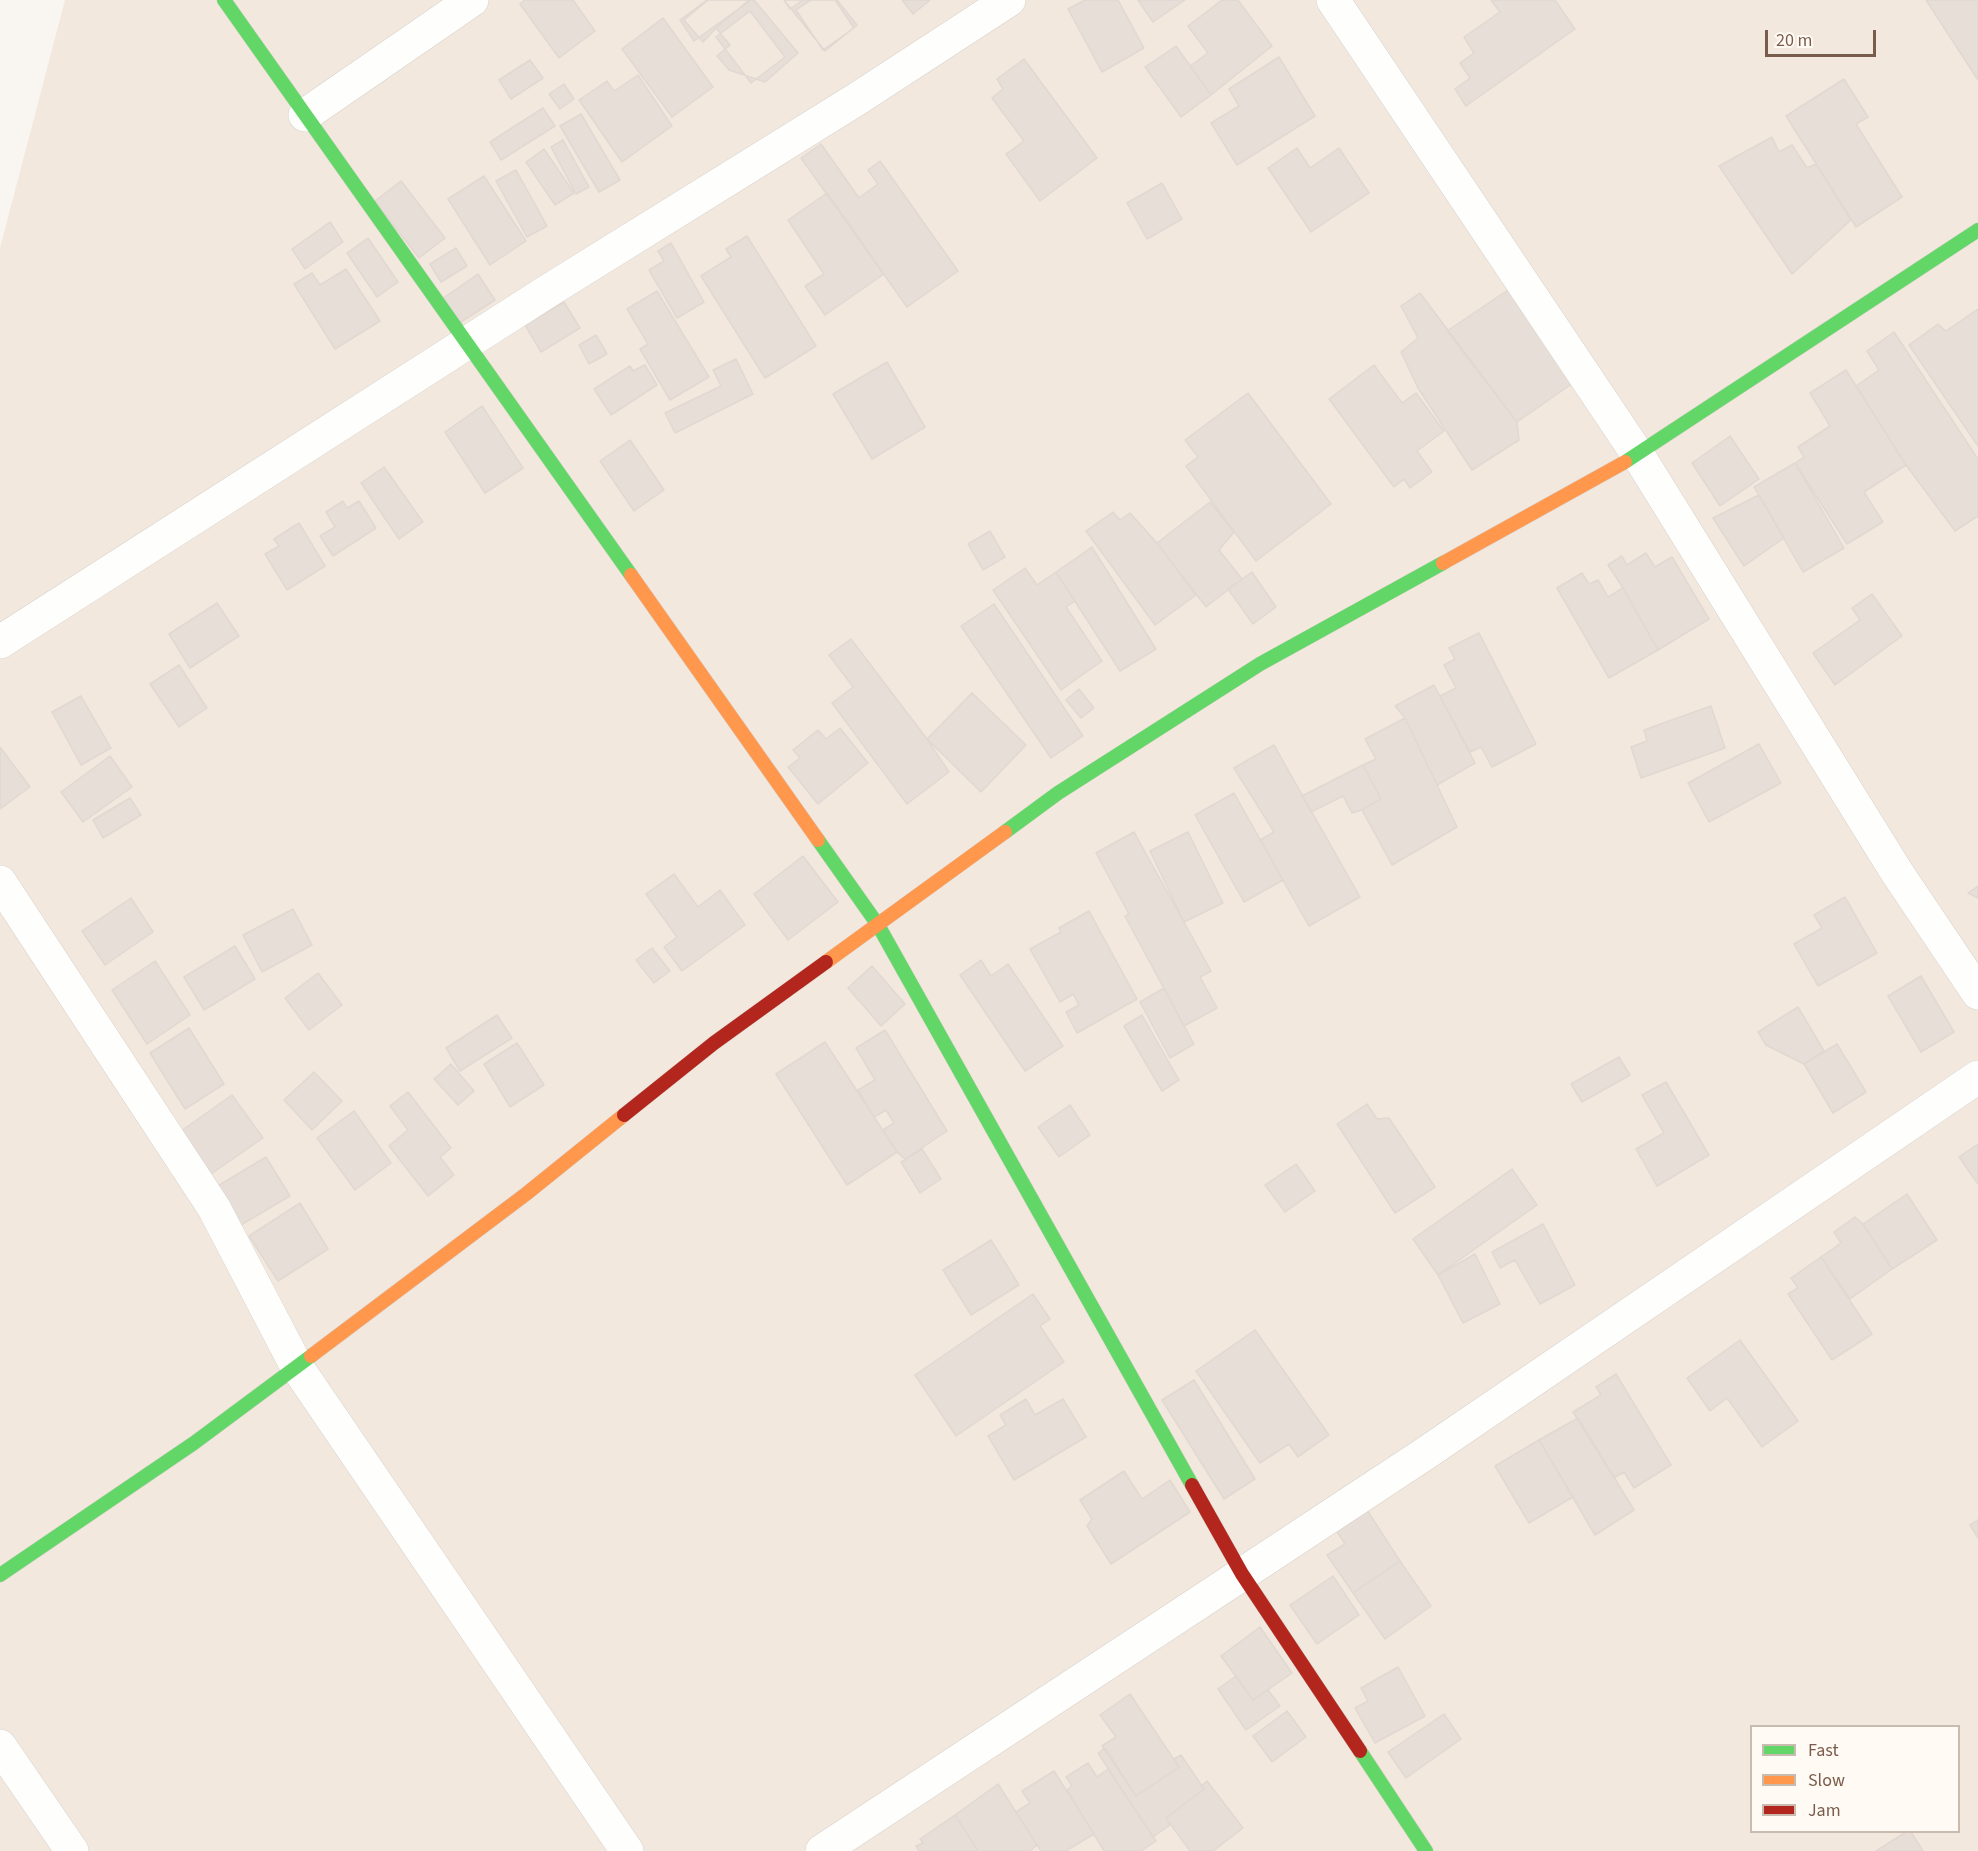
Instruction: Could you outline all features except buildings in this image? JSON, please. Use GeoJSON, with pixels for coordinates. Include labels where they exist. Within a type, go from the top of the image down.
{"type":"FeatureCollection","features":[{"type":"Feature","properties":{"kind":"street"},"geometry":{"type":"LineString","coordinates":[[224,0],[878,925],[1242,1574],[1426,1851]]}},
{"type":"Feature","properties":{"kind":"street"},"geometry":{"type":"LineString","coordinates":[[305,115],[472,0]]}},
{"type":"Feature","properties":{"kind":"street"},"geometry":{"type":"LineString","coordinates":[[0,642],[467,343],[857,99],[1009,0]]}},
{"type":"Feature","properties":{"kind":"street"},"geometry":{"type":"LineString","coordinates":[[1333,0],[1638,455],[1896,871],[1978,993]]}},
{"type":"Feature","properties":{"kind":"street"},"geometry":{"type":"LineString","coordinates":[[0,1575],[194,1443],[297,1367],[516,1201],[714,1043],[1058,794],[1260,664],[1638,455],[1978,230]]}},
{"type":"Feature","properties":{"kind":"street"},"geometry":{"type":"LineString","coordinates":[[0,882],[214,1208],[297,1367],[627,1851]]}},
{"type":"Feature","properties":{"kind":"street"},"geometry":{"type":"LineString","coordinates":[[822,1851],[1433,1448],[1978,1077]]}},
{"type":"Feature","properties":{"kind":"street"},"geometry":{"type":"LineString","coordinates":[[0,1746],[72,1851]]}},
{"type":"Feature","properties":{"kind":"shaded area"},"geometry":{"type":"Polygon","coordinates":[[[65,0],[1978,0],[1978,1851],[0,1851],[0,248],[65,0]]]}},
{"type":"Feature","properties":{"kind":"traffic: fast"},"geometry":{"type":"LineString","coordinates":[[224,0],[631,575]]}},
{"type":"Feature","properties":{"kind":"traffic: fast"},"geometry":{"type":"LineString","coordinates":[[1625,462],[1978,230]]}},
{"type":"Feature","properties":{"kind":"traffic: fast"},"geometry":{"type":"LineString","coordinates":[[1005,832],[1058,793],[1260,664],[1443,563]]}},
{"type":"Feature","properties":{"kind":"traffic: fast"},"geometry":{"type":"LineString","coordinates":[[818,840],[878,925],[1192,1485]]}},
{"type":"Feature","properties":{"kind":"traffic: fast"},"geometry":{"type":"LineString","coordinates":[[0,1575],[194,1443],[311,1356]]}},
{"type":"Feature","properties":{"kind":"traffic: fast"},"geometry":{"type":"LineString","coordinates":[[1360,1751],[1426,1851]]}},
{"type":"Feature","properties":{"kind":"traffic: slow"},"geometry":{"type":"LineString","coordinates":[[1443,563],[1625,462]]}},
{"type":"Feature","properties":{"kind":"traffic: slow"},"geometry":{"type":"LineString","coordinates":[[631,575],[818,840]]}},
{"type":"Feature","properties":{"kind":"traffic: slow"},"geometry":{"type":"LineString","coordinates":[[826,962],[1005,832]]}},
{"type":"Feature","properties":{"kind":"traffic: slow"},"geometry":{"type":"LineString","coordinates":[[311,1356],[526,1194],[624,1115]]}},
{"type":"Feature","properties":{"kind":"traffic: jam"},"geometry":{"type":"LineString","coordinates":[[624,1115],[714,1043],[826,962]]}},
{"type":"Feature","properties":{"kind":"traffic: jam"},"geometry":{"type":"LineString","coordinates":[[1192,1485],[1242,1574],[1360,1751]]}}]}
